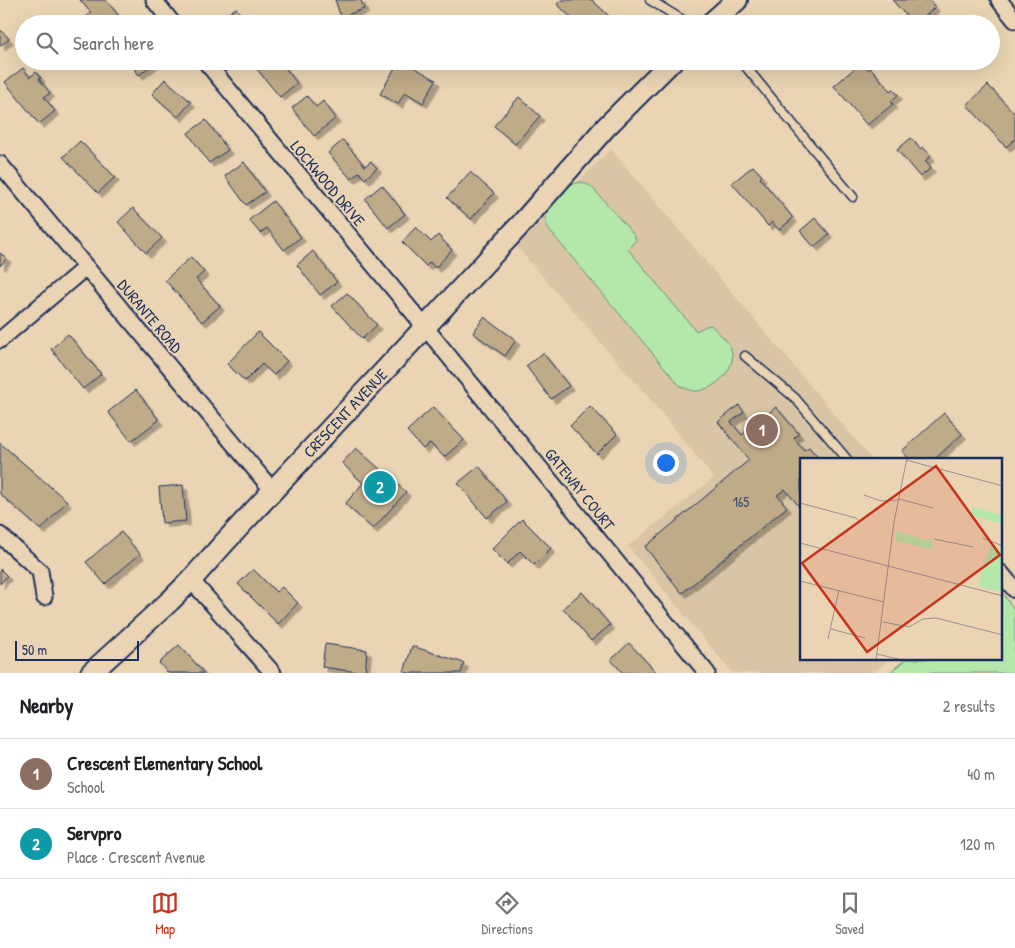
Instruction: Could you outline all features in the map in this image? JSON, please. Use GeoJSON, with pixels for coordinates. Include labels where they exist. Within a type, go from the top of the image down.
{"type":"FeatureCollection","features":[{"type":"Feature","properties":{"kind":"main road"},"geometry":{"type":"LineString","coordinates":[[720,15],[737,0]]}},
{"type":"Feature","properties":{"kind":"main road","name":"CRESCENT AVENUE"},"geometry":{"type":"LineString","coordinates":[[91,673],[191,580],[224,542],[522,222],[590,145],[663,70]]}},
{"type":"Feature","properties":{"kind":"street"},"geometry":{"type":"LineString","coordinates":[[154,0],[166,15]]}},
{"type":"Feature","properties":{"kind":"street"},"geometry":{"type":"LineString","coordinates":[[998,0],[1015,20]]}},
{"type":"Feature","properties":{"kind":"street","name":"LOCKWOOD DRIVE"},"geometry":{"type":"LineString","coordinates":[[211,70],[425,327]]}},
{"type":"Feature","properties":{"kind":"street","name":"DURANTE ROAD"},"geometry":{"type":"LineString","coordinates":[[0,164],[272,491]]}},
{"type":"Feature","properties":{"kind":"street"},"geometry":{"type":"LineString","coordinates":[[0,340],[86,266]]}},
{"type":"Feature","properties":{"kind":"street","name":"GATEWAY COURT"},"geometry":{"type":"LineString","coordinates":[[425,327],[707,673]]}},
{"type":"Feature","properties":{"kind":"street"},"geometry":{"type":"LineString","coordinates":[[0,535],[40,571],[44,598]]}},
{"type":"Feature","properties":{"kind":"street"},"geometry":{"type":"LineString","coordinates":[[1002,574],[1015,590]]}},
{"type":"Feature","properties":{"kind":"street"},"geometry":{"type":"LineString","coordinates":[[191,580],[273,673]]}},
{"type":"Feature","properties":{"kind":"lane"},"geometry":{"type":"LineString","coordinates":[[650,0],[674,15]]}},
{"type":"Feature","properties":{"kind":"lane"},"geometry":{"type":"LineString","coordinates":[[749,70],[853,197]]}},
{"type":"Feature","properties":{"kind":"lane"},"geometry":{"type":"LineString","coordinates":[[745,356],[795,398],[846,458]]}},
{"type":"Feature","properties":{"kind":"shaded area"},"geometry":{"type":"Polygon","coordinates":[[[611,149],[871,458],[800,458],[800,660],[889,660],[873,673],[732,673],[628,546],[714,478],[652,401],[515,245],[611,149]]]}},
{"type":"Feature","properties":{"kind":"green space"},"geometry":{"type":"Polygon","coordinates":[[[581,182],[591,186],[634,235],[636,240],[628,249],[696,331],[711,325],[730,346],[732,356],[728,370],[712,386],[696,391],[680,386],[549,230],[545,220],[551,203],[568,185],[581,182]]]}},
{"type":"Feature","properties":{"kind":"green space"},"geometry":{"type":"Polygon","coordinates":[[[1002,592],[1015,611],[1015,673],[889,673],[905,660],[1002,660],[1002,592]]]}},
{"type":"Feature","properties":{"kind":"building"},"geometry":{"type":"Polygon","coordinates":[[[80,0],[106,0],[118,15],[89,15],[91,13],[80,0]]]}},
{"type":"Feature","properties":{"kind":"building"},"geometry":{"type":"Polygon","coordinates":[[[335,0],[361,0],[364,9],[347,15],[340,15],[335,0]]]}},
{"type":"Feature","properties":{"kind":"building"},"geometry":{"type":"Polygon","coordinates":[[[561,0],[592,0],[608,15],[569,15],[557,4],[561,0]]]}},
{"type":"Feature","properties":{"kind":"building"},"geometry":{"type":"Polygon","coordinates":[[[892,0],[929,0],[935,7],[927,15],[906,15],[892,0]]]}},
{"type":"Feature","properties":{"kind":"building"},"geometry":{"type":"Polygon","coordinates":[[[236,8],[241,15],[226,15],[236,8]]]}},
{"type":"Feature","properties":{"kind":"building"},"geometry":{"type":"Polygon","coordinates":[[[0,31],[9,39],[0,46],[0,31]]]}},
{"type":"Feature","properties":{"kind":"building"},"geometry":{"type":"Polygon","coordinates":[[[20,70],[25,70],[30,77],[36,72],[50,93],[44,97],[55,111],[39,124],[5,82],[20,70]]]}},
{"type":"Feature","properties":{"kind":"building"},"geometry":{"type":"Polygon","coordinates":[[[135,70],[145,70],[139,75],[135,70]]]}},
{"type":"Feature","properties":{"kind":"building"},"geometry":{"type":"Polygon","coordinates":[[[258,70],[287,70],[297,83],[280,97],[258,70]]]}},
{"type":"Feature","properties":{"kind":"building"},"geometry":{"type":"Polygon","coordinates":[[[394,70],[419,70],[436,80],[423,103],[405,92],[398,104],[380,94],[394,70]]]}},
{"type":"Feature","properties":{"kind":"building"},"geometry":{"type":"Polygon","coordinates":[[[853,70],[873,70],[890,91],[893,89],[898,95],[891,101],[893,104],[867,125],[834,86],[853,70]]]}},
{"type":"Feature","properties":{"kind":"building"},"geometry":{"type":"Polygon","coordinates":[[[165,79],[191,102],[178,117],[152,94],[165,79]]]}},
{"type":"Feature","properties":{"kind":"building"},"geometry":{"type":"Polygon","coordinates":[[[988,85],[1015,114],[1015,139],[1006,147],[967,105],[988,85]]]}},
{"type":"Feature","properties":{"kind":"building"},"geometry":{"type":"Polygon","coordinates":[[[307,96],[316,107],[323,101],[336,118],[314,136],[292,108],[307,96]]]}},
{"type":"Feature","properties":{"kind":"building"},"geometry":{"type":"Polygon","coordinates":[[[519,97],[540,116],[515,144],[494,126],[519,97]]]}},
{"type":"Feature","properties":{"kind":"building"},"geometry":{"type":"Polygon","coordinates":[[[206,120],[228,150],[209,163],[188,133],[206,120]]]}},
{"type":"Feature","properties":{"kind":"building"},"geometry":{"type":"Polygon","coordinates":[[[911,138],[920,149],[923,147],[931,156],[925,161],[931,168],[920,177],[897,150],[911,138]]]}},
{"type":"Feature","properties":{"kind":"building"},"geometry":{"type":"Polygon","coordinates":[[[343,140],[365,166],[371,161],[377,168],[365,179],[359,172],[351,179],[328,153],[343,140]]]}},
{"type":"Feature","properties":{"kind":"building"},"geometry":{"type":"Polygon","coordinates":[[[80,141],[115,177],[98,193],[63,157],[80,141]]]}},
{"type":"Feature","properties":{"kind":"building"},"geometry":{"type":"Polygon","coordinates":[[[244,162],[265,192],[246,205],[225,176],[244,162]]]}},
{"type":"Feature","properties":{"kind":"building"},"geometry":{"type":"Polygon","coordinates":[[[753,166],[762,176],[760,178],[793,218],[779,230],[772,222],[768,226],[732,183],[753,166]]]}},
{"type":"Feature","properties":{"kind":"building"},"geometry":{"type":"Polygon","coordinates":[[[470,172],[494,193],[471,219],[447,198],[470,172]]]}},
{"type":"Feature","properties":{"kind":"building"},"geometry":{"type":"Polygon","coordinates":[[[382,185],[405,214],[388,228],[365,199],[382,185]]]}},
{"type":"Feature","properties":{"kind":"building"},"geometry":{"type":"Polygon","coordinates":[[[273,201],[301,237],[284,250],[267,228],[260,233],[249,220],[273,201]]]}},
{"type":"Feature","properties":{"kind":"building"},"geometry":{"type":"Polygon","coordinates":[[[133,208],[162,238],[146,253],[118,222],[133,208]]]}},
{"type":"Feature","properties":{"kind":"building"},"geometry":{"type":"Polygon","coordinates":[[[815,218],[829,234],[814,247],[800,231],[815,218]]]}},
{"type":"Feature","properties":{"kind":"building"},"geometry":{"type":"Polygon","coordinates":[[[416,227],[431,242],[438,235],[452,250],[435,268],[430,262],[426,266],[402,242],[416,227]]]}},
{"type":"Feature","properties":{"kind":"building"},"geometry":{"type":"Polygon","coordinates":[[[313,251],[337,282],[320,295],[297,265],[313,251]]]}},
{"type":"Feature","properties":{"kind":"building"},"geometry":{"type":"Polygon","coordinates":[[[0,253],[7,258],[0,266],[0,253]]]}},
{"type":"Feature","properties":{"kind":"building"},"geometry":{"type":"Polygon","coordinates":[[[191,257],[204,272],[196,279],[220,306],[202,322],[165,280],[191,257]]]}},
{"type":"Feature","properties":{"kind":"building"},"geometry":{"type":"Polygon","coordinates":[[[347,293],[377,325],[362,339],[332,306],[347,293]]]}},
{"type":"Feature","properties":{"kind":"building"},"geometry":{"type":"Polygon","coordinates":[[[484,317],[516,340],[505,356],[473,333],[484,317]]]}},
{"type":"Feature","properties":{"kind":"building"},"geometry":{"type":"Polygon","coordinates":[[[258,332],[287,361],[274,375],[262,364],[245,381],[227,364],[258,332]]]}},
{"type":"Feature","properties":{"kind":"building"},"geometry":{"type":"Polygon","coordinates":[[[68,334],[101,374],[83,389],[51,349],[68,334]]]}},
{"type":"Feature","properties":{"kind":"building"},"geometry":{"type":"Polygon","coordinates":[[[543,353],[569,386],[551,399],[526,366],[543,353]]]}},
{"type":"Feature","properties":{"kind":"building"},"geometry":{"type":"Polygon","coordinates":[[[136,390],[159,420],[131,441],[108,412],[136,390]]]}},
{"type":"Feature","properties":{"kind":"building"},"geometry":{"type":"Polygon","coordinates":[[[739,405],[744,412],[731,422],[742,435],[776,407],[799,434],[794,438],[804,450],[809,447],[818,458],[800,458],[800,508],[785,489],[777,495],[787,507],[682,593],[645,547],[749,460],[718,422],[739,405]]]}},
{"type":"Feature","properties":{"kind":"building"},"geometry":{"type":"Polygon","coordinates":[[[590,406],[617,434],[597,454],[570,426],[590,406]]]}},
{"type":"Feature","properties":{"kind":"building"},"geometry":{"type":"Polygon","coordinates":[[[433,407],[464,440],[444,457],[430,443],[423,449],[407,431],[433,407]]]}},
{"type":"Feature","properties":{"kind":"building"},"geometry":{"type":"Polygon","coordinates":[[[944,413],[962,434],[936,458],[908,458],[902,451],[944,413]]]}},
{"type":"Feature","properties":{"kind":"building"},"geometry":{"type":"Polygon","coordinates":[[[0,443],[67,501],[41,530],[0,494],[0,443]]]}},
{"type":"Feature","properties":{"kind":"building"},"geometry":{"type":"Polygon","coordinates":[[[356,448],[406,492],[373,529],[345,504],[363,483],[342,463],[356,448]]]}},
{"type":"Feature","properties":{"kind":"building"},"geometry":{"type":"Polygon","coordinates":[[[479,466],[507,502],[487,518],[458,483],[479,466]]]}},
{"type":"Feature","properties":{"kind":"building"},"geometry":{"type":"Polygon","coordinates":[[[183,485],[186,521],[162,523],[159,487],[183,485]]]}},
{"type":"Feature","properties":{"kind":"building"},"geometry":{"type":"Polygon","coordinates":[[[522,519],[551,548],[534,565],[520,551],[507,564],[492,549],[522,519]]]}},
{"type":"Feature","properties":{"kind":"building"},"geometry":{"type":"Polygon","coordinates":[[[121,532],[140,554],[105,584],[86,562],[121,532]]]}},
{"type":"Feature","properties":{"kind":"building"},"geometry":{"type":"Polygon","coordinates":[[[0,569],[7,576],[0,584],[0,569]]]}},
{"type":"Feature","properties":{"kind":"building"},"geometry":{"type":"Polygon","coordinates":[[[253,569],[276,592],[282,587],[298,603],[278,624],[238,584],[253,569]]]}},
{"type":"Feature","properties":{"kind":"building"},"geometry":{"type":"Polygon","coordinates":[[[582,592],[610,625],[591,641],[563,608],[582,592]]]}},
{"type":"Feature","properties":{"kind":"building"},"geometry":{"type":"Polygon","coordinates":[[[629,643],[657,673],[623,673],[611,660],[629,643]]]}},
{"type":"Feature","properties":{"kind":"building"},"geometry":{"type":"Polygon","coordinates":[[[325,644],[367,650],[365,673],[322,667],[325,644]]]}},
{"type":"Feature","properties":{"kind":"building"},"geometry":{"type":"Polygon","coordinates":[[[179,645],[204,673],[168,673],[159,663],[179,645]]]}},
{"type":"Feature","properties":{"kind":"building"},"geometry":{"type":"Polygon","coordinates":[[[412,646],[464,663],[461,673],[404,672],[412,646]]]}},
{"type":"Feature","properties":{"kind":"place","name":"Crescent Elementary School"},"geometry":{"type":"Point","coordinates":[762,430]}},
{"type":"Feature","properties":{"kind":"place","name":"Servpro"},"geometry":{"type":"Point","coordinates":[380,487]}}]}
